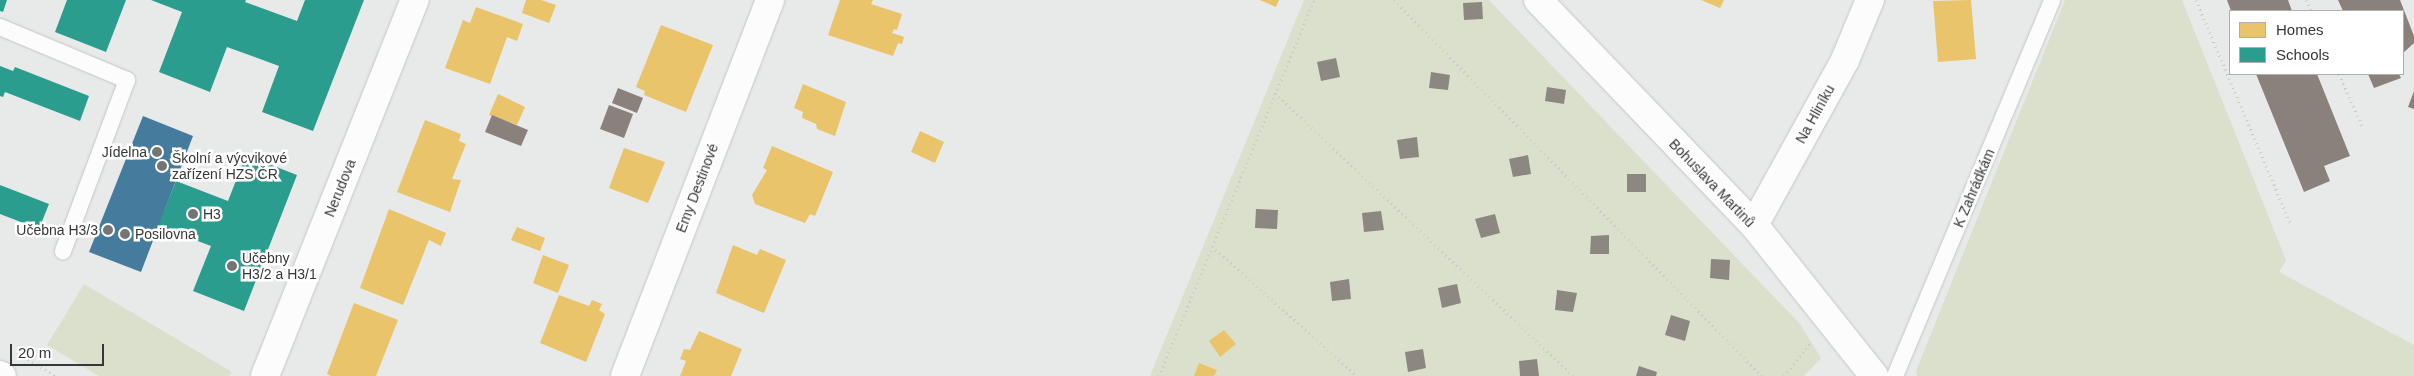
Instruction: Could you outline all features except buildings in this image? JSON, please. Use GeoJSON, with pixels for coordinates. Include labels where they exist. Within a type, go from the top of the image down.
{"type":"FeatureCollection","features":[{"type":"Feature","properties":{"kind":"street","name":"Nerudova"},"geometry":{"type":"LineString","coordinates":[[265,376],[415,0]]}},
{"type":"Feature","properties":{"kind":"street","name":"Emy Destinové"},"geometry":{"type":"LineString","coordinates":[[625,376],[770,0]]}},
{"type":"Feature","properties":{"kind":"street","name":"Bohuslava Martinů"},"geometry":{"type":"LineString","coordinates":[[1538,0],[1754,226],[1874,376]]}},
{"type":"Feature","properties":{"kind":"street","name":"Na Hliníku"},"geometry":{"type":"LineString","coordinates":[[1754,226],[1845,60],[1870,0]]}},
{"type":"Feature","properties":{"kind":"lane","name":"K Zahrádkám"},"geometry":{"type":"LineString","coordinates":[[1895,376],[2052,0]]}},
{"type":"Feature","properties":{"kind":"lane"},"geometry":{"type":"LineString","coordinates":[[0,27],[127,80],[63,251]]}},
{"type":"Feature","properties":{"kind":"path"},"geometry":{"type":"LineString","coordinates":[[1159,376],[1314,0]]}},
{"type":"Feature","properties":{"kind":"path"},"geometry":{"type":"LineString","coordinates":[[1394,0],[1762,376]]}},
{"type":"Feature","properties":{"kind":"path"},"geometry":{"type":"LineString","coordinates":[[2196,0],[2290,222]]}},
{"type":"Feature","properties":{"kind":"path"},"geometry":{"type":"LineString","coordinates":[[2339,75],[2362,126]]}},
{"type":"Feature","properties":{"kind":"path"},"geometry":{"type":"LineString","coordinates":[[1275,93],[1574,376]]}},
{"type":"Feature","properties":{"kind":"path"},"geometry":{"type":"LineString","coordinates":[[1212,246],[1357,376]]}},
{"type":"Feature","properties":{"kind":"path"},"geometry":{"type":"LineString","coordinates":[[1784,376],[1812,341]]}},
{"type":"Feature","properties":{"kind":"green space"},"geometry":{"type":"Polygon","coordinates":[[[1304,0],[1489,0],[1800,324],[1821,358],[1804,376],[1150,376],[1304,0]]]}},
{"type":"Feature","properties":{"kind":"green space"},"geometry":{"type":"Polygon","coordinates":[[[2065,0],[2182,0],[2286,260],[2279,272],[2414,345],[2414,376],[1917,376],[1916,371],[2065,0]]]}},
{"type":"Feature","properties":{"kind":"green space"},"geometry":{"type":"Polygon","coordinates":[[[84,284],[232,372],[229,376],[99,376],[47,345],[84,284]]]}},
{"type":"Feature","properties":{"kind":"place","name":"Jídelna"},"geometry":{"type":"Point","coordinates":[157,152]}},
{"type":"Feature","properties":{"kind":"place","name":"Školní a výcvikové zařízení HZS ČR"},"geometry":{"type":"Point","coordinates":[162,166]}},
{"type":"Feature","properties":{"kind":"place","name":"H3"},"geometry":{"type":"Point","coordinates":[193,214]}},
{"type":"Feature","properties":{"kind":"place","name":"Učebna H3/3"},"geometry":{"type":"Point","coordinates":[108,230]}},
{"type":"Feature","properties":{"kind":"place","name":"Posilovna"},"geometry":{"type":"Point","coordinates":[125,234]}},
{"type":"Feature","properties":{"kind":"place","name":"Učebny H3/2 a H3/1"},"geometry":{"type":"Point","coordinates":[232,266]}}]}
